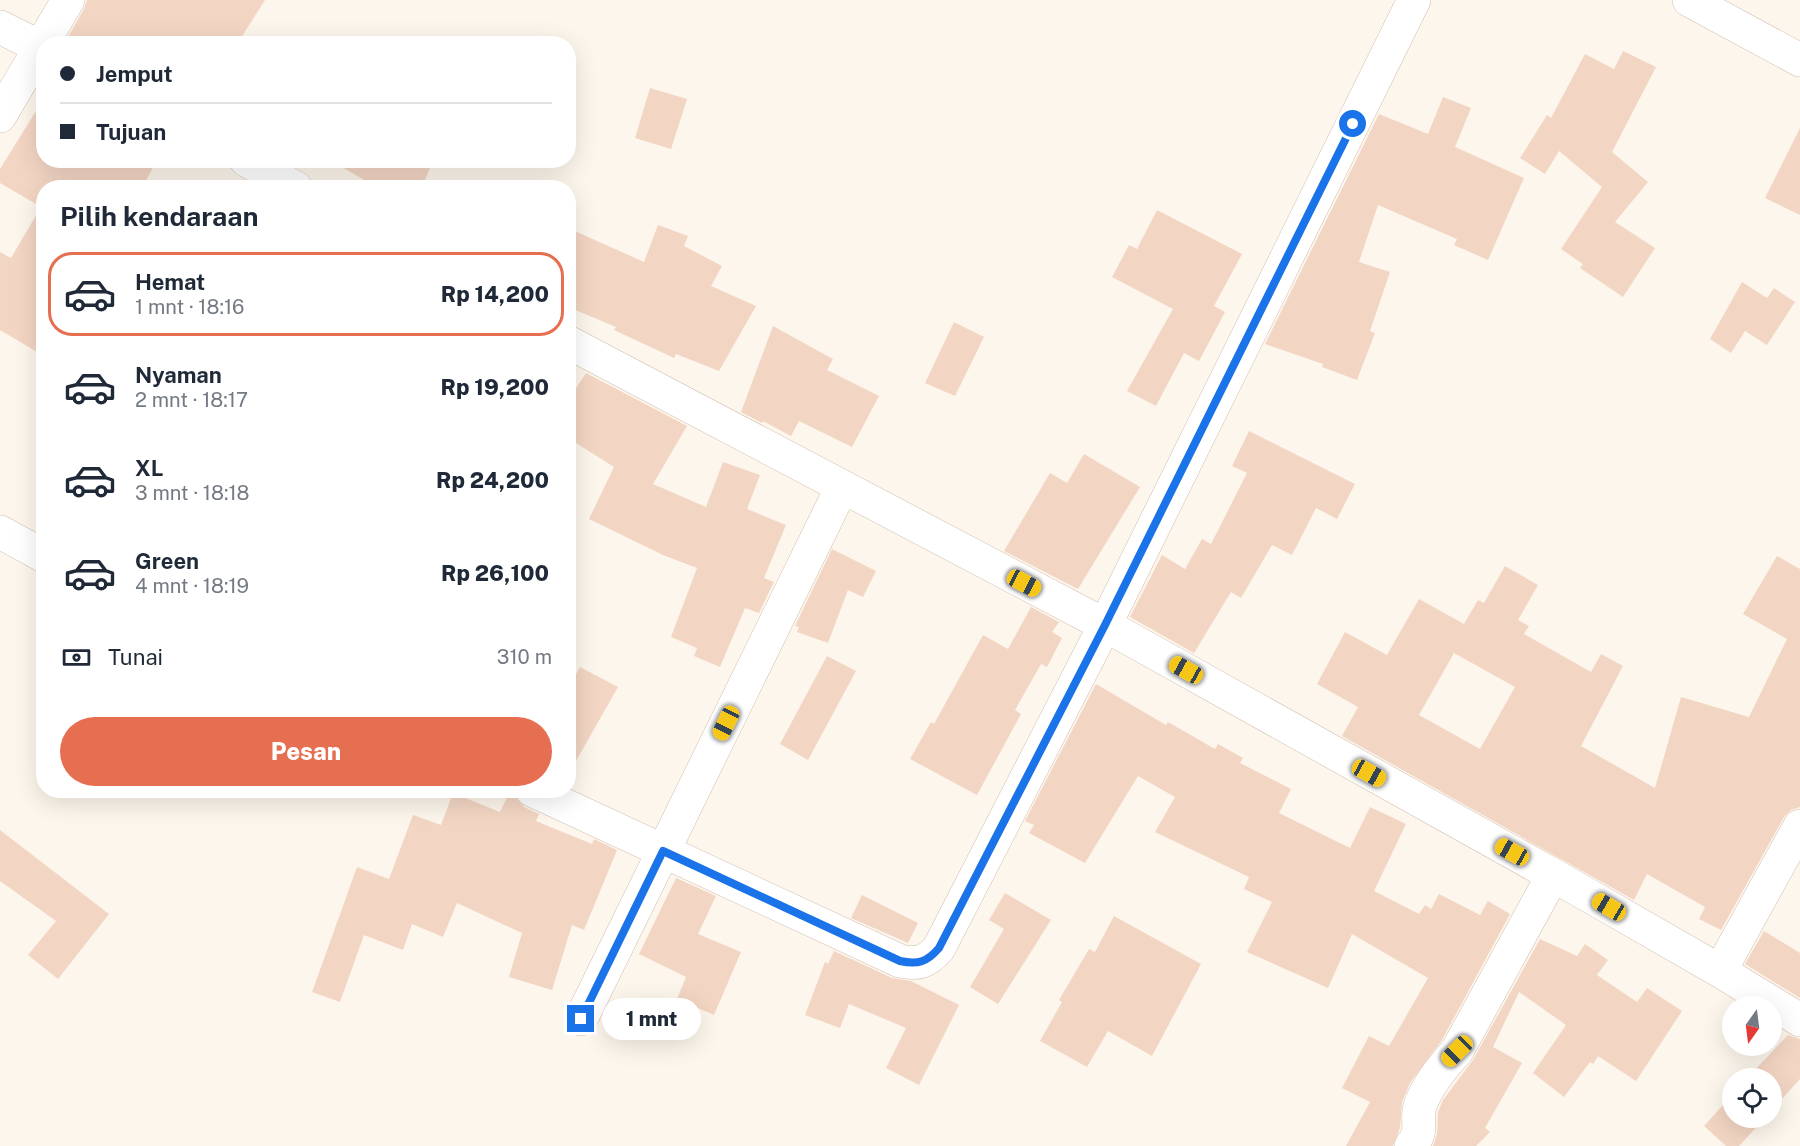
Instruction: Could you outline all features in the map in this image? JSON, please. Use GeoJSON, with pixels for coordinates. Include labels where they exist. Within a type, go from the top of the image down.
{"type":"FeatureCollection","features":[{"type":"Feature","properties":{"kind":"street"},"geometry":{"type":"LineString","coordinates":[[48,36],[68,0]]}},
{"type":"Feature","properties":{"kind":"street"},"geometry":{"type":"LineString","coordinates":[[549,798],[900,961],[912,964],[930,958],[939,948],[1105,625],[1414,0]]}},
{"type":"Feature","properties":{"kind":"street"},"geometry":{"type":"LineString","coordinates":[[1689,0],[1800,60]]}},
{"type":"Feature","properties":{"kind":"street"},"geometry":{"type":"LineString","coordinates":[[0,27],[36,45]]}},
{"type":"Feature","properties":{"kind":"street"},"geometry":{"type":"LineString","coordinates":[[0,116],[36,58]]}},
{"type":"Feature","properties":{"kind":"street"},"geometry":{"type":"LineString","coordinates":[[260,168],[282,180]]}},
{"type":"Feature","properties":{"kind":"street"},"geometry":{"type":"LineString","coordinates":[[576,346],[1105,625],[1553,875],[1800,1020]]}},
{"type":"Feature","properties":{"kind":"street"},"geometry":{"type":"LineString","coordinates":[[581,1019],[843,488]]}},
{"type":"Feature","properties":{"kind":"street"},"geometry":{"type":"LineString","coordinates":[[0,532],[36,552]]}},
{"type":"Feature","properties":{"kind":"street"},"geometry":{"type":"LineString","coordinates":[[1720,971],[1800,826]]}},
{"type":"Feature","properties":{"kind":"street"},"geometry":{"type":"LineString","coordinates":[[1411,1146],[1420,1131],[1420,1107],[1442,1066],[1457,1051],[1553,875]]}},
{"type":"Feature","properties":{"kind":"building"},"geometry":{"type":"Polygon","coordinates":[[[87,0],[265,0],[242,36],[69,36],[87,0]]]}},
{"type":"Feature","properties":{"kind":"building"},"geometry":{"type":"Polygon","coordinates":[[[1623,51],[1656,67],[1612,152],[1648,182],[1615,222],[1655,248],[1623,297],[1580,268],[1583,264],[1561,249],[1602,187],[1559,151],[1545,174],[1520,158],[1547,115],[1551,118],[1585,54],[1614,69],[1623,51]]]}},
{"type":"Feature","properties":{"kind":"building"},"geometry":{"type":"Polygon","coordinates":[[[650,88],[687,99],[671,149],[635,138],[650,88]]]}},
{"type":"Feature","properties":{"kind":"building"},"geometry":{"type":"Polygon","coordinates":[[[1443,97],[1471,108],[1455,147],[1524,178],[1488,260],[1454,245],[1457,239],[1378,205],[1359,262],[1390,272],[1370,331],[1375,333],[1357,380],[1322,367],[1323,364],[1265,344],[1379,114],[1428,134],[1443,97]]]}},
{"type":"Feature","properties":{"kind":"building"},"geometry":{"type":"Polygon","coordinates":[[[36,111],[36,168],[153,168],[146,180],[36,180],[36,204],[0,183],[0,169],[36,111]]]}},
{"type":"Feature","properties":{"kind":"building"},"geometry":{"type":"Polygon","coordinates":[[[1800,128],[1800,215],[1765,198],[1800,128]]]}},
{"type":"Feature","properties":{"kind":"building"},"geometry":{"type":"Polygon","coordinates":[[[344,168],[430,168],[425,180],[364,180],[344,168]]]}},
{"type":"Feature","properties":{"kind":"building"},"geometry":{"type":"Polygon","coordinates":[[[1157,210],[1242,254],[1214,306],[1225,312],[1199,361],[1184,353],[1156,406],[1127,391],[1173,309],[1112,277],[1129,245],[1137,249],[1157,210]]]}},
{"type":"Feature","properties":{"kind":"building"},"geometry":{"type":"Polygon","coordinates":[[[36,216],[36,351],[0,330],[0,252],[11,258],[36,216]]]}},
{"type":"Feature","properties":{"kind":"building"},"geometry":{"type":"Polygon","coordinates":[[[658,225],[688,236],[684,246],[722,266],[711,286],[756,306],[719,371],[676,354],[674,358],[614,330],[616,327],[576,310],[576,232],[644,262],[658,225]]]}},
{"type":"Feature","properties":{"kind":"building"},"geometry":{"type":"Polygon","coordinates":[[[1742,282],[1767,298],[1774,288],[1795,302],[1767,345],[1745,331],[1731,353],[1710,339],[1742,282]]]}},
{"type":"Feature","properties":{"kind":"building"},"geometry":{"type":"Polygon","coordinates":[[[954,322],[984,337],[955,396],[925,383],[954,322]]]}},
{"type":"Feature","properties":{"kind":"building"},"geometry":{"type":"Polygon","coordinates":[[[773,326],[833,359],[827,370],[879,396],[852,447],[799,421],[791,436],[741,412],[773,326]]]}},
{"type":"Feature","properties":{"kind":"building"},"geometry":{"type":"Polygon","coordinates":[[[586,373],[687,426],[653,484],[706,507],[723,462],[760,475],[747,509],[786,525],[764,578],[774,582],[759,613],[745,608],[720,667],[694,656],[697,648],[671,637],[697,568],[663,555],[589,519],[614,467],[576,443],[576,388],[586,373]]]}},
{"type":"Feature","properties":{"kind":"building"},"geometry":{"type":"Polygon","coordinates":[[[1249,431],[1355,484],[1337,519],[1316,508],[1292,555],[1272,545],[1241,598],[1231,592],[1194,653],[1130,617],[1162,555],[1185,569],[1202,539],[1211,544],[1247,473],[1232,466],[1249,431]]]}},
{"type":"Feature","properties":{"kind":"building"},"geometry":{"type":"Polygon","coordinates":[[[1084,454],[1140,487],[1078,589],[1004,551],[1050,473],[1067,483],[1084,454]]]}},
{"type":"Feature","properties":{"kind":"building"},"geometry":{"type":"Polygon","coordinates":[[[832,549],[876,571],[863,597],[848,590],[828,643],[797,632],[799,627],[795,626],[832,549]]]}},
{"type":"Feature","properties":{"kind":"building"},"geometry":{"type":"Polygon","coordinates":[[[1777,556],[1800,569],[1800,807],[1791,810],[1784,817],[1721,930],[1699,919],[1705,907],[1647,874],[1634,900],[1342,736],[1358,707],[1317,684],[1345,632],[1387,655],[1419,599],[1464,624],[1478,600],[1484,603],[1505,566],[1538,585],[1518,620],[1529,626],[1524,634],[1591,672],[1601,654],[1623,666],[1581,746],[1655,788],[1681,697],[1749,717],[1787,639],[1743,614],[1777,556]],[[1454,653],[1419,715],[1480,749],[1515,687],[1454,653]]]}},
{"type":"Feature","properties":{"kind":"building"},"geometry":{"type":"Polygon","coordinates":[[[1031,607],[1059,622],[1052,632],[1062,638],[1047,667],[1041,664],[1015,710],[1021,714],[977,795],[910,759],[931,722],[934,724],[983,635],[1008,649],[1031,607]]]}},
{"type":"Feature","properties":{"kind":"building"},"geometry":{"type":"Polygon","coordinates":[[[827,656],[856,671],[808,760],[780,744],[827,656]]]}},
{"type":"Feature","properties":{"kind":"building"},"geometry":{"type":"Polygon","coordinates":[[[580,667],[618,687],[576,761],[576,674],[580,667]]]}},
{"type":"Feature","properties":{"kind":"building"},"geometry":{"type":"Polygon","coordinates":[[[1096,684],[1166,725],[1168,722],[1215,749],[1218,744],[1243,758],[1240,763],[1291,789],[1279,813],[1350,848],[1370,807],[1406,824],[1374,891],[1419,914],[1425,905],[1431,909],[1439,894],[1480,915],[1488,901],[1510,914],[1442,1040],[1410,1083],[1402,1102],[1400,1128],[1393,1146],[1346,1146],[1370,1102],[1342,1088],[1369,1036],[1389,1046],[1428,978],[1352,934],[1328,988],[1247,952],[1272,902],[1244,889],[1249,877],[1155,832],[1175,797],[1138,776],[1085,863],[1029,833],[1034,825],[1025,821],[1096,684]]]}},
{"type":"Feature","properties":{"kind":"building"},"geometry":{"type":"Polygon","coordinates":[[[451,798],[465,798],[500,812],[507,798],[517,798],[524,807],[539,814],[536,821],[592,844],[594,839],[617,850],[584,930],[572,925],[552,990],[509,977],[522,933],[457,903],[443,937],[412,924],[403,950],[364,935],[340,1002],[312,992],[357,867],[389,879],[413,815],[441,825],[451,798]]]}},
{"type":"Feature","properties":{"kind":"building"},"geometry":{"type":"Polygon","coordinates":[[[0,830],[109,914],[58,979],[28,955],[56,921],[0,881],[0,830]]]}},
{"type":"Feature","properties":{"kind":"building"},"geometry":{"type":"Polygon","coordinates":[[[676,878],[716,896],[698,934],[741,952],[714,1015],[677,999],[686,977],[639,954],[676,878]]]}},
{"type":"Feature","properties":{"kind":"building"},"geometry":{"type":"Polygon","coordinates":[[[1005,893],[1051,920],[998,1004],[970,987],[1004,929],[989,920],[1005,893]]]}},
{"type":"Feature","properties":{"kind":"building"},"geometry":{"type":"Polygon","coordinates":[[[862,895],[918,923],[908,943],[851,918],[862,895]]]}},
{"type":"Feature","properties":{"kind":"building"},"geometry":{"type":"Polygon","coordinates":[[[1114,916],[1201,964],[1152,1056],[1108,1031],[1087,1067],[1040,1041],[1062,1002],[1059,1000],[1089,949],[1095,952],[1114,916]]]}},
{"type":"Feature","properties":{"kind":"building"},"geometry":{"type":"Polygon","coordinates":[[[1764,931],[1800,953],[1800,998],[1745,964],[1764,931]]]}},
{"type":"Feature","properties":{"kind":"building"},"geometry":{"type":"Polygon","coordinates":[[[1540,939],[1577,956],[1585,944],[1608,960],[1597,975],[1637,1002],[1647,988],[1682,1011],[1636,1081],[1598,1056],[1593,1064],[1590,1062],[1564,1097],[1533,1073],[1566,1025],[1519,992],[1493,1047],[1522,1063],[1485,1128],[1490,1132],[1476,1146],[1433,1146],[1437,1134],[1438,1112],[1443,1100],[1473,1060],[1540,939]]]}},
{"type":"Feature","properties":{"kind":"building"},"geometry":{"type":"Polygon","coordinates":[[[834,951],[892,978],[911,981],[959,1005],[919,1085],[886,1068],[906,1028],[849,1004],[840,1028],[805,1015],[825,962],[828,964],[834,951]]]}},
{"type":"Feature","properties":{"kind":"building"},"geometry":{"type":"Polygon","coordinates":[[[1788,1035],[1800,1039],[1800,1079],[1782,1099],[1782,1068],[1757,1068],[1768,1056],[1782,1056],[1782,1041],[1788,1035]]]}},
{"type":"Feature","properties":{"kind":"building"},"geometry":{"type":"Polygon","coordinates":[[[1722,1106],[1722,1128],[1756,1128],[1739,1146],[1726,1146],[1704,1126],[1722,1106]]]}},
{"type":"Feature","properties":{"kind":"route"},"geometry":{"type":"LineString","coordinates":[[581,1019],[663,851],[900,961],[912,964],[922,962],[930,958],[939,948],[1105,625],[1353,124]]}}]}
